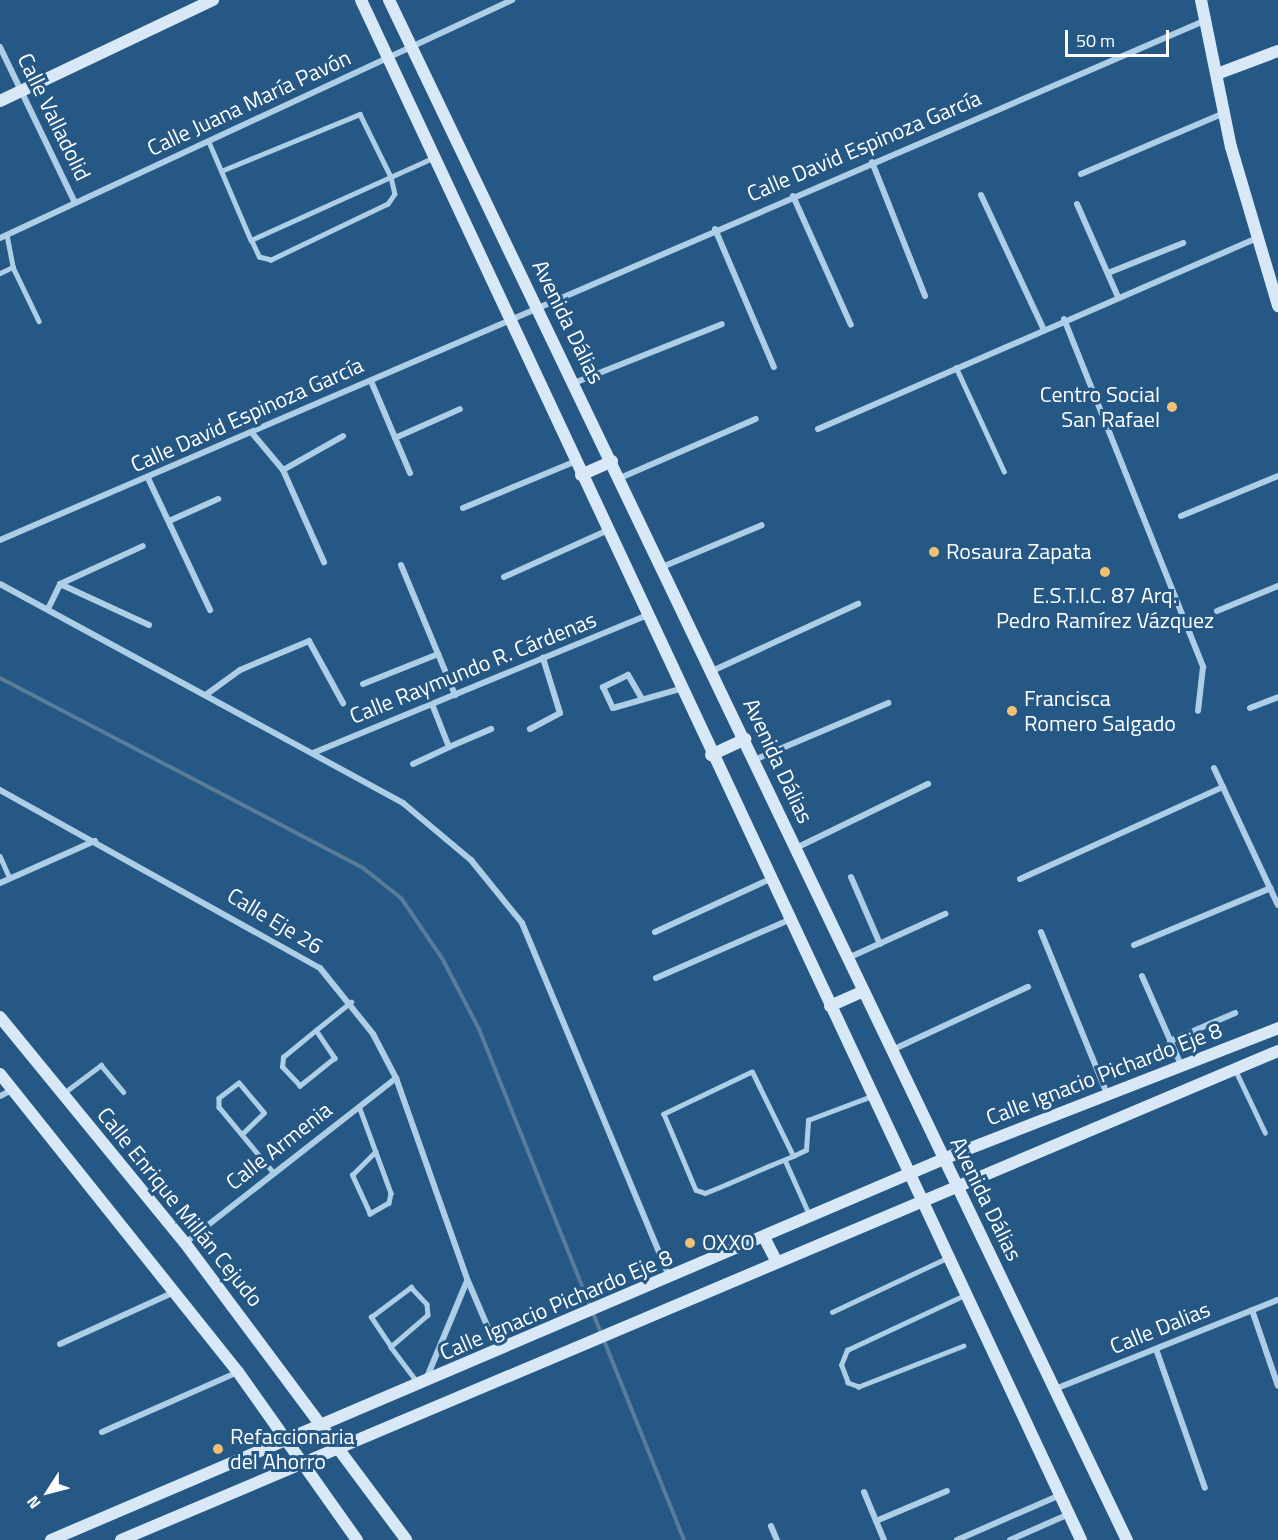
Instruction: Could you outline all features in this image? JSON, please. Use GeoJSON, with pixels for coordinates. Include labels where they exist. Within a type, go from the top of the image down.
{"type":"FeatureCollection","features":[{"type":"Feature","properties":{"kind":"main road"},"geometry":{"type":"LineString","coordinates":[[0,101],[213,0]]}},
{"type":"Feature","properties":{"kind":"main road"},"geometry":{"type":"LineString","coordinates":[[361,0],[606,531],[1081,1540]]}},
{"type":"Feature","properties":{"kind":"main road","name":"Avenida Dálias"},"geometry":{"type":"LineString","coordinates":[[389,0],[1127,1540]]}},
{"type":"Feature","properties":{"kind":"main road"},"geometry":{"type":"LineString","coordinates":[[1201,0],[1224,113],[1278,306]]}},
{"type":"Feature","properties":{"kind":"main road"},"geometry":{"type":"LineString","coordinates":[[1217,74],[1278,51]]}},
{"type":"Feature","properties":{"kind":"main road"},"geometry":{"type":"LineString","coordinates":[[580,475],[612,462]]}},
{"type":"Feature","properties":{"kind":"main road"},"geometry":{"type":"LineString","coordinates":[[711,755],[745,740]]}},
{"type":"Feature","properties":{"kind":"main road"},"geometry":{"type":"LineString","coordinates":[[830,1006],[863,991]]}},
{"type":"Feature","properties":{"kind":"main road","name":"Calle Enrique Millán Cejudo"},"geometry":{"type":"LineString","coordinates":[[0,1017],[185,1243],[325,1425],[406,1540]]}},
{"type":"Feature","properties":{"kind":"main road","name":"Calle Ignacio Pichardo Eje 8"},"geometry":{"type":"LineString","coordinates":[[51,1540],[765,1239],[943,1160],[1108,1098],[1278,1028]]}},
{"type":"Feature","properties":{"kind":"main road","name":"Calle Ignacio Pichardo Eje 8"},"geometry":{"type":"LineString","coordinates":[[121,1540],[919,1200],[957,1187],[1278,1051]]}},
{"type":"Feature","properties":{"kind":"main road"},"geometry":{"type":"LineString","coordinates":[[0,1074],[238,1372],[357,1540]]}},
{"type":"Feature","properties":{"kind":"main road"},"geometry":{"type":"LineString","coordinates":[[765,1239],[776,1261]]}},
{"type":"Feature","properties":{"kind":"street","name":"Calle Juana María Pavón"},"geometry":{"type":"LineString","coordinates":[[0,238],[512,0]]}},
{"type":"Feature","properties":{"kind":"street","name":"Calle David Espinoza García"},"geometry":{"type":"LineString","coordinates":[[0,540],[371,381],[537,305],[1206,20]]}},
{"type":"Feature","properties":{"kind":"street","name":"Calle Valladolid"},"geometry":{"type":"LineString","coordinates":[[0,47],[75,203]]}},
{"type":"Feature","properties":{"kind":"street"},"geometry":{"type":"LineString","coordinates":[[1081,174],[1224,113]]}},
{"type":"Feature","properties":{"kind":"street"},"geometry":{"type":"LineString","coordinates":[[872,162],[925,296]]}},
{"type":"Feature","properties":{"kind":"street"},"geometry":{"type":"LineString","coordinates":[[981,195],[1043,328]]}},
{"type":"Feature","properties":{"kind":"street"},"geometry":{"type":"LineString","coordinates":[[793,196],[851,326]]}},
{"type":"Feature","properties":{"kind":"street"},"geometry":{"type":"LineString","coordinates":[[1077,204],[1118,297]]}},
{"type":"Feature","properties":{"kind":"street"},"geometry":{"type":"LineString","coordinates":[[715,229],[774,367]]}},
{"type":"Feature","properties":{"kind":"street"},"geometry":{"type":"LineString","coordinates":[[818,429],[1043,328],[1258,238]]}},
{"type":"Feature","properties":{"kind":"street"},"geometry":{"type":"LineString","coordinates":[[1108,273],[1183,243]]}},
{"type":"Feature","properties":{"kind":"street"},"geometry":{"type":"LineString","coordinates":[[1064,319],[1203,667],[1198,711]]}},
{"type":"Feature","properties":{"kind":"street"},"geometry":{"type":"LineString","coordinates":[[574,382],[722,324]]}},
{"type":"Feature","properties":{"kind":"street"},"geometry":{"type":"LineString","coordinates":[[371,381],[410,473]]}},
{"type":"Feature","properties":{"kind":"street"},"geometry":{"type":"LineString","coordinates":[[395,438],[460,409]]}},
{"type":"Feature","properties":{"kind":"street"},"geometry":{"type":"LineString","coordinates":[[620,478],[756,418]]}},
{"type":"Feature","properties":{"kind":"street"},"geometry":{"type":"LineString","coordinates":[[252,433],[284,470],[324,562]]}},
{"type":"Feature","properties":{"kind":"street"},"geometry":{"type":"LineString","coordinates":[[284,470],[343,436]]}},
{"type":"Feature","properties":{"kind":"street"},"geometry":{"type":"LineString","coordinates":[[463,508],[574,462]]}},
{"type":"Feature","properties":{"kind":"street"},"geometry":{"type":"LineString","coordinates":[[1181,516],[1278,476]]}},
{"type":"Feature","properties":{"kind":"street"},"geometry":{"type":"LineString","coordinates":[[148,478],[210,610]]}},
{"type":"Feature","properties":{"kind":"street"},"geometry":{"type":"LineString","coordinates":[[169,521],[218,499]]}},
{"type":"Feature","properties":{"kind":"street"},"geometry":{"type":"LineString","coordinates":[[662,567],[762,525]]}},
{"type":"Feature","properties":{"kind":"street"},"geometry":{"type":"LineString","coordinates":[[504,577],[606,531]]}},
{"type":"Feature","properties":{"kind":"street"},"geometry":{"type":"LineString","coordinates":[[48,609],[60,584],[143,546]]}},
{"type":"Feature","properties":{"kind":"street"},"geometry":{"type":"LineString","coordinates":[[401,565],[455,694]]}},
{"type":"Feature","properties":{"kind":"street"},"geometry":{"type":"LineString","coordinates":[[0,584],[313,753],[439,830],[498,890],[522,923],[670,1278]]}},
{"type":"Feature","properties":{"kind":"street"},"geometry":{"type":"LineString","coordinates":[[60,584],[149,625]]}},
{"type":"Feature","properties":{"kind":"street"},"geometry":{"type":"LineString","coordinates":[[1217,611],[1278,586]]}},
{"type":"Feature","properties":{"kind":"street"},"geometry":{"type":"LineString","coordinates":[[712,671],[858,604]]}},
{"type":"Feature","properties":{"kind":"street","name":"Calle Raymundo R. Cárdenas"},"geometry":{"type":"LineString","coordinates":[[313,753],[646,616]]}},
{"type":"Feature","properties":{"kind":"street"},"geometry":{"type":"LineString","coordinates":[[207,694],[240,670],[309,641],[343,703]]}},
{"type":"Feature","properties":{"kind":"street"},"geometry":{"type":"LineString","coordinates":[[363,684],[438,654]]}},
{"type":"Feature","properties":{"kind":"street"},"geometry":{"type":"LineString","coordinates":[[530,729],[560,713],[543,658]]}},
{"type":"Feature","properties":{"kind":"street"},"geometry":{"type":"LineString","coordinates":[[642,699],[628,675],[603,687],[613,708],[680,689]]}},
{"type":"Feature","properties":{"kind":"street"},"geometry":{"type":"LineString","coordinates":[[1250,708],[1278,697]]}},
{"type":"Feature","properties":{"kind":"street"},"geometry":{"type":"LineString","coordinates":[[754,760],[888,703]]}},
{"type":"Feature","properties":{"kind":"street"},"geometry":{"type":"LineString","coordinates":[[432,704],[449,747]]}},
{"type":"Feature","properties":{"kind":"street"},"geometry":{"type":"LineString","coordinates":[[414,764],[491,729]]}},
{"type":"Feature","properties":{"kind":"street"},"geometry":{"type":"LineString","coordinates":[[1214,768],[1278,905]]}},
{"type":"Feature","properties":{"kind":"street"},"geometry":{"type":"LineString","coordinates":[[796,848],[928,784]]}},
{"type":"Feature","properties":{"kind":"street"},"geometry":{"type":"LineString","coordinates":[[1020,879],[1223,787]]}},
{"type":"Feature","properties":{"kind":"street","name":"Calle Eje 26"},"geometry":{"type":"LineString","coordinates":[[0,790],[303,955],[351,1002],[396,1078],[468,1281],[489,1330],[513,1345]]}},
{"type":"Feature","properties":{"kind":"street"},"geometry":{"type":"LineString","coordinates":[[0,883],[95,841]]}},
{"type":"Feature","properties":{"kind":"street"},"geometry":{"type":"LineString","coordinates":[[851,877],[880,944]]}},
{"type":"Feature","properties":{"kind":"street"},"geometry":{"type":"LineString","coordinates":[[655,932],[770,879]]}},
{"type":"Feature","properties":{"kind":"street"},"geometry":{"type":"LineString","coordinates":[[1134,945],[1271,888]]}},
{"type":"Feature","properties":{"kind":"street"},"geometry":{"type":"LineString","coordinates":[[848,958],[945,914]]}},
{"type":"Feature","properties":{"kind":"street"},"geometry":{"type":"LineString","coordinates":[[656,978],[789,920]]}},
{"type":"Feature","properties":{"kind":"street"},"geometry":{"type":"LineString","coordinates":[[1041,932],[1108,1098]]}},
{"type":"Feature","properties":{"kind":"street"},"geometry":{"type":"LineString","coordinates":[[1142,976],[1182,1068]]}},
{"type":"Feature","properties":{"kind":"street"},"geometry":{"type":"LineString","coordinates":[[891,1050],[1028,987]]}},
{"type":"Feature","properties":{"kind":"street"},"geometry":{"type":"LineString","coordinates":[[1170,1041],[1234,1013]]}},
{"type":"Feature","properties":{"kind":"street","name":"Calle Armenia"},"geometry":{"type":"LineString","coordinates":[[185,1243],[396,1078]]}},
{"type":"Feature","properties":{"kind":"street"},"geometry":{"type":"LineString","coordinates":[[0,1096],[13,1090]]}},
{"type":"Feature","properties":{"kind":"street"},"geometry":{"type":"LineString","coordinates":[[422,1385],[450,1333],[468,1281]]}},
{"type":"Feature","properties":{"kind":"street"},"geometry":{"type":"LineString","coordinates":[[60,1344],[175,1292]]}},
{"type":"Feature","properties":{"kind":"street","name":"Calle Dalias"},"geometry":{"type":"LineString","coordinates":[[1055,1389],[1278,1300]]}},
{"type":"Feature","properties":{"kind":"street"},"geometry":{"type":"LineString","coordinates":[[1252,1310],[1278,1386]]}},
{"type":"Feature","properties":{"kind":"street"},"geometry":{"type":"LineString","coordinates":[[1156,1349],[1204,1488]]}},
{"type":"Feature","properties":{"kind":"street"},"geometry":{"type":"LineString","coordinates":[[102,1432],[238,1372]]}},
{"type":"Feature","properties":{"kind":"street"},"geometry":{"type":"LineString","coordinates":[[876,1521],[947,1491]]}},
{"type":"Feature","properties":{"kind":"street"},"geometry":{"type":"LineString","coordinates":[[864,1492],[884,1540]]}},
{"type":"Feature","properties":{"kind":"street"},"geometry":{"type":"LineString","coordinates":[[957,1540],[1060,1495]]}},
{"type":"Feature","properties":{"kind":"street"},"geometry":{"type":"LineString","coordinates":[[1010,1540],[1069,1514]]}},
{"type":"Feature","properties":{"kind":"street"},"geometry":{"type":"LineString","coordinates":[[771,1526],[777,1540]]}},
{"type":"Feature","properties":{"kind":"lane"},"geometry":{"type":"LineString","coordinates":[[209,142],[221,171],[251,240],[259,257],[271,260],[388,204],[395,195],[391,177],[360,114],[221,171]]}},
{"type":"Feature","properties":{"kind":"lane"},"geometry":{"type":"LineString","coordinates":[[251,240],[433,158]]}},
{"type":"Feature","properties":{"kind":"lane"},"geometry":{"type":"LineString","coordinates":[[7,235],[14,267],[39,321]]}},
{"type":"Feature","properties":{"kind":"lane"},"geometry":{"type":"LineString","coordinates":[[0,273],[14,267]]}},
{"type":"Feature","properties":{"kind":"lane"},"geometry":{"type":"LineString","coordinates":[[956,367],[1004,471]]}},
{"type":"Feature","properties":{"kind":"lane"},"geometry":{"type":"LineString","coordinates":[[0,856],[10,878]]}},
{"type":"Feature","properties":{"kind":"lane"},"geometry":{"type":"LineString","coordinates":[[316,1030],[335,1058],[300,1086],[280,1062],[316,1030],[351,1002]]}},
{"type":"Feature","properties":{"kind":"lane"},"geometry":{"type":"LineString","coordinates":[[63,1094],[101,1065],[124,1092]]}},
{"type":"Feature","properties":{"kind":"lane"},"geometry":{"type":"LineString","coordinates":[[1235,1069],[1265,1132]]}},
{"type":"Feature","properties":{"kind":"lane"},"geometry":{"type":"LineString","coordinates":[[793,1156],[752,1072],[664,1114],[699,1193],[793,1156],[810,1146],[808,1120],[872,1096]]}},
{"type":"Feature","properties":{"kind":"lane"},"geometry":{"type":"LineString","coordinates":[[242,1134],[264,1113],[239,1083],[218,1102],[242,1134],[274,1173]]}},
{"type":"Feature","properties":{"kind":"lane"},"geometry":{"type":"LineString","coordinates":[[359,1106],[375,1152],[391,1198],[370,1214],[352,1175],[375,1152]]}},
{"type":"Feature","properties":{"kind":"lane"},"geometry":{"type":"LineString","coordinates":[[785,1160],[811,1219]]}},
{"type":"Feature","properties":{"kind":"lane"},"geometry":{"type":"LineString","coordinates":[[832,1312],[947,1258]]}},
{"type":"Feature","properties":{"kind":"lane"},"geometry":{"type":"LineString","coordinates":[[391,1347],[428,1315],[428,1304],[411,1287],[370,1320],[391,1347],[422,1385]]}},
{"type":"Feature","properties":{"kind":"lane"},"geometry":{"type":"LineString","coordinates":[[964,1346],[859,1387],[848,1383],[841,1365],[847,1350],[965,1295]]}},
{"type":"Feature","properties":{"kind":"waterway"},"geometry":{"type":"LineString","coordinates":[[0,678],[363,868],[401,898],[442,958],[479,1029],[684,1540]]}},
{"type":"Feature","properties":{"kind":"place","name":"Centro Social San Rafael"},"geometry":{"type":"Point","coordinates":[1172,407]}},
{"type":"Feature","properties":{"kind":"place","name":"Rosaura Zapata"},"geometry":{"type":"Point","coordinates":[934,552]}},
{"type":"Feature","properties":{"kind":"place","name":"E.S.T.I.C. 87 Arq. Pedro Ramírez Vázquez"},"geometry":{"type":"Point","coordinates":[1105,572]}},
{"type":"Feature","properties":{"kind":"place","name":"Francisca Romero Salgado"},"geometry":{"type":"Point","coordinates":[1012,711]}},
{"type":"Feature","properties":{"kind":"place","name":"OXXO"},"geometry":{"type":"Point","coordinates":[690,1243]}},
{"type":"Feature","properties":{"kind":"place","name":"Refaccionaria del Ahorro"},"geometry":{"type":"Point","coordinates":[218,1449]}}]}
